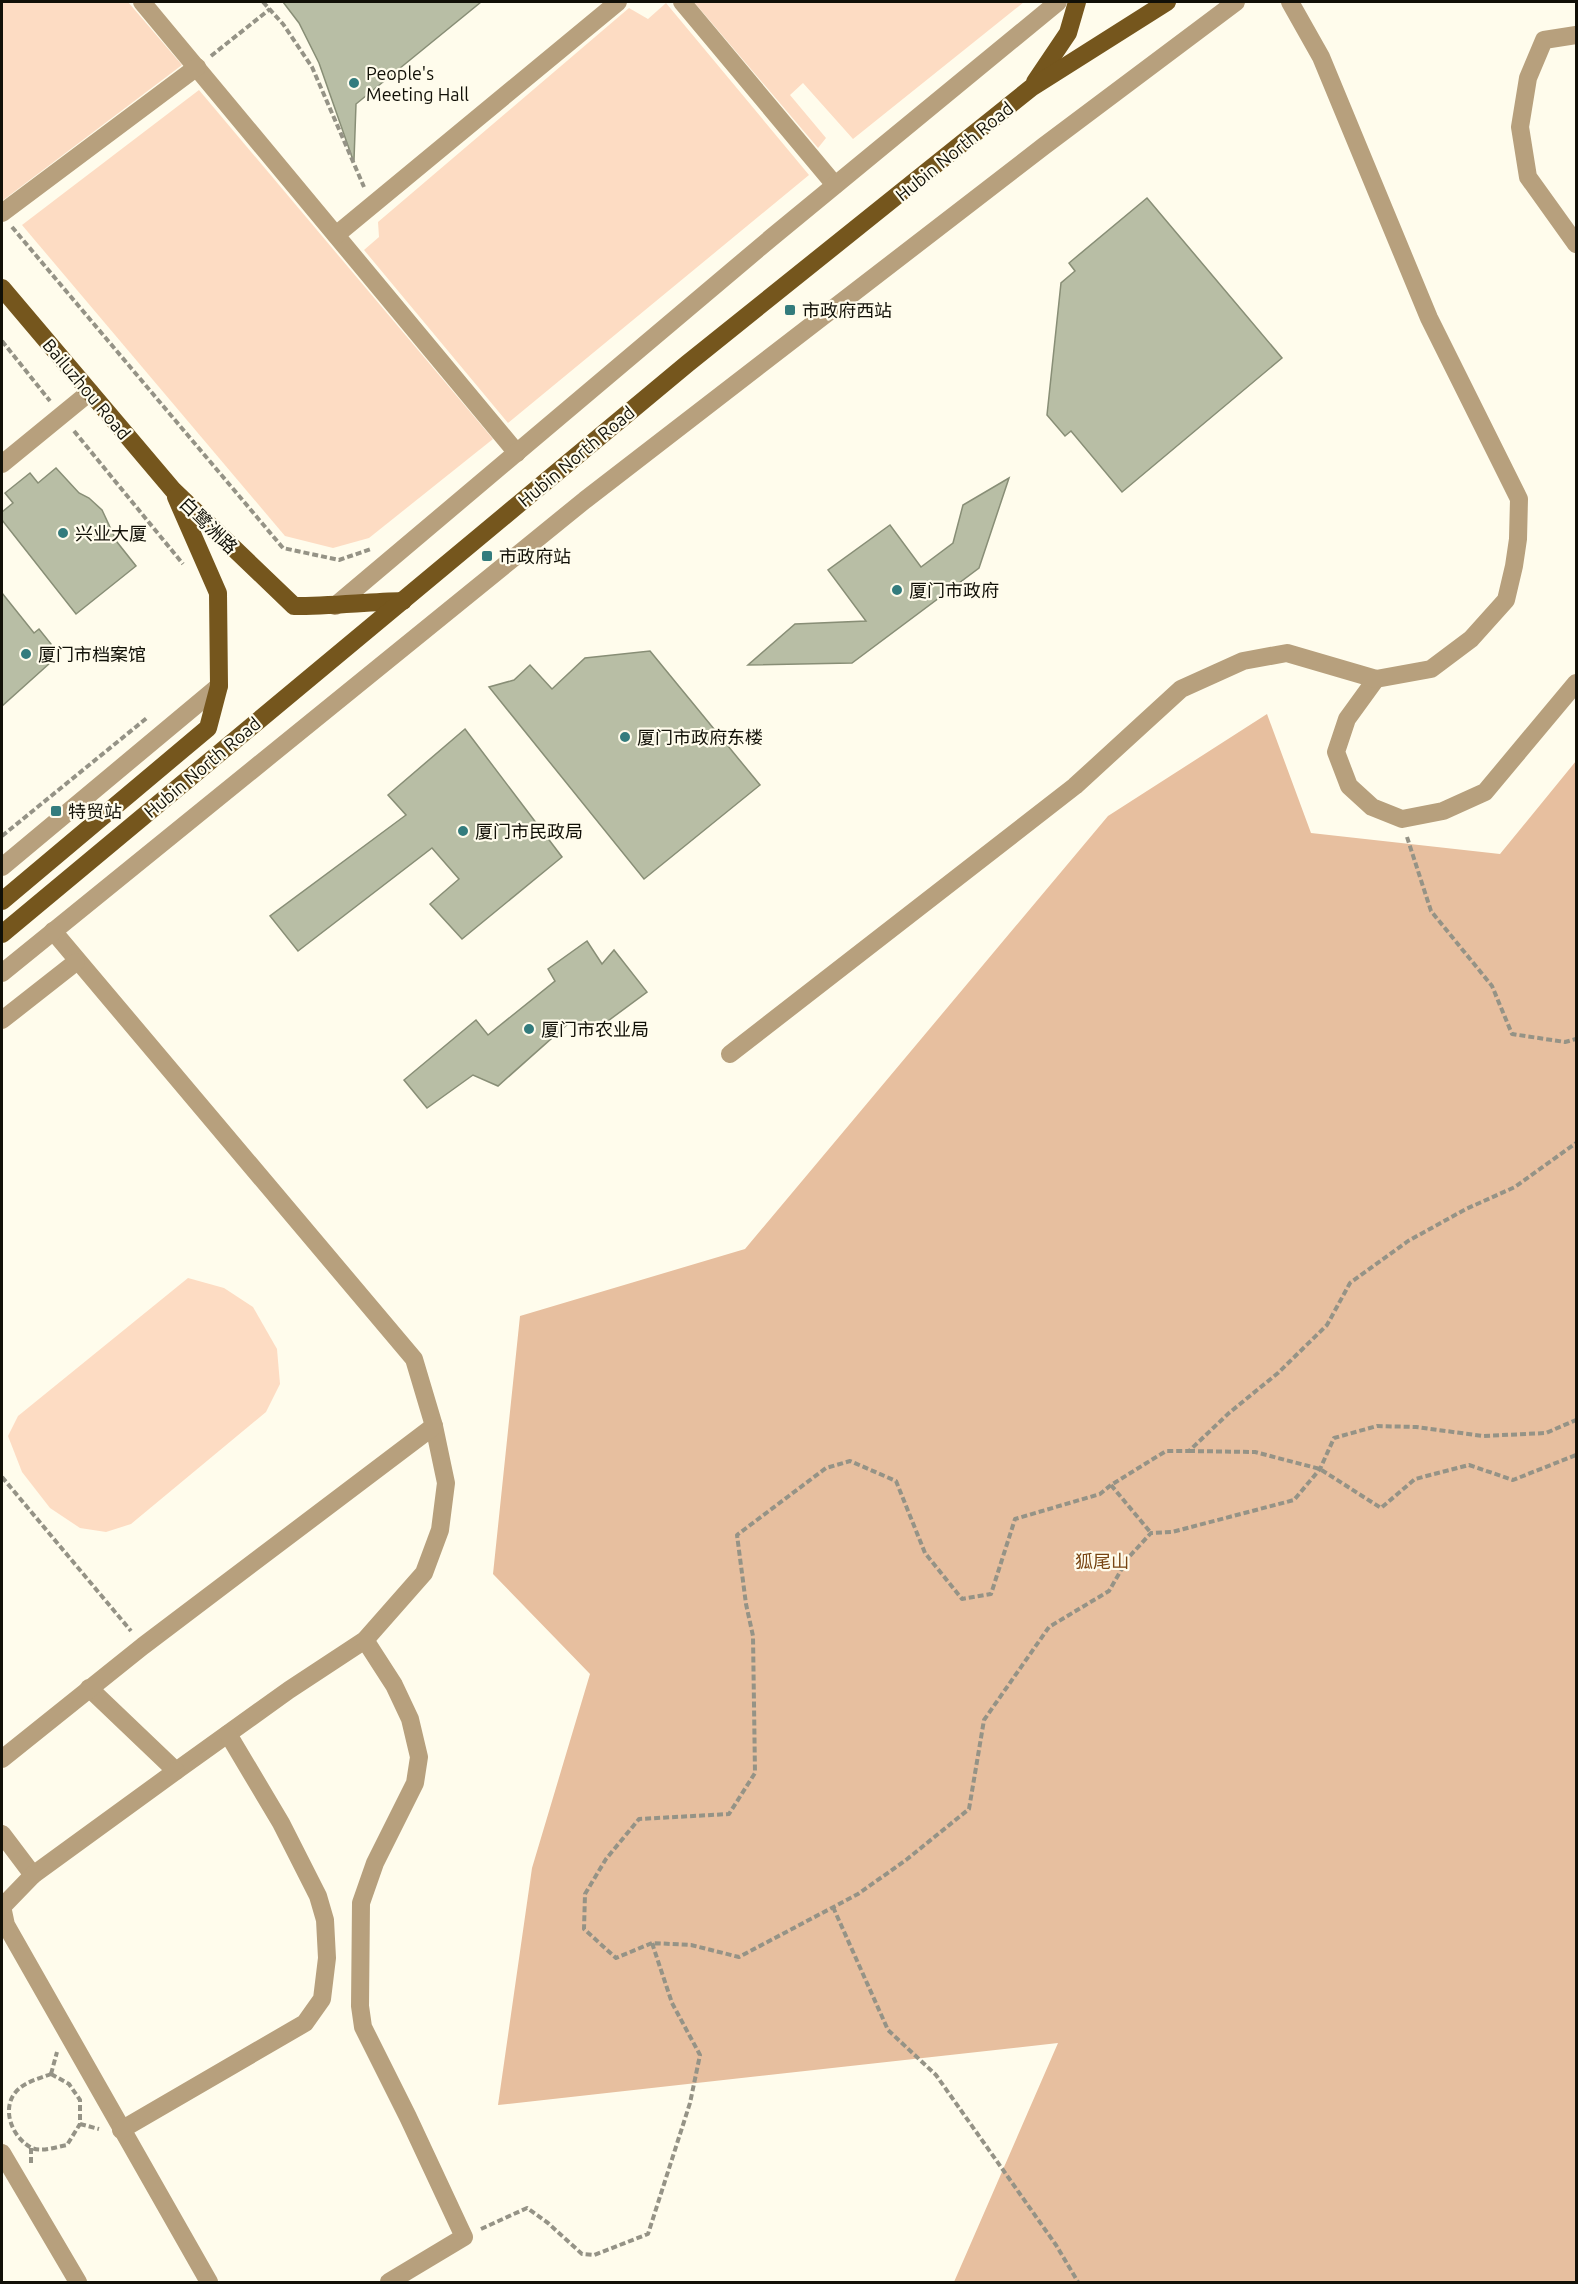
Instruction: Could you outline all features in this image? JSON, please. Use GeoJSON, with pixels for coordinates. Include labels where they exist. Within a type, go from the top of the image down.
{"type":"FeatureCollection","features":[{"type":"Feature","properties":{"kind":"main road"},"geometry":{"type":"LineString","coordinates":[[1031,88],[1068,33],[1077,2]]}},
{"type":"Feature","properties":{"kind":"main road","name":"Hubin North Road"},"geometry":{"type":"LineString","coordinates":[[2,934],[687,364],[1031,88],[1167,2]]}},
{"type":"Feature","properties":{"kind":"main road","name":"Bailuzhou Road"},"geometry":{"type":"LineString","coordinates":[[2,288],[173,490]]}},
{"type":"Feature","properties":{"kind":"main road","name":"白鹭洲路"},"geometry":{"type":"LineString","coordinates":[[173,490],[294,606],[335,606],[403,601]]}},
{"type":"Feature","properties":{"kind":"main road","name":"白鹭洲路"},"geometry":{"type":"LineString","coordinates":[[2,901],[208,728],[219,686],[218,593],[173,490]]}},
{"type":"Feature","properties":{"kind":"street"},"geometry":{"type":"LineString","coordinates":[[142,2],[517,453]]}},
{"type":"Feature","properties":{"kind":"street"},"geometry":{"type":"LineString","coordinates":[[336,235],[618,2]]}},
{"type":"Feature","properties":{"kind":"street"},"geometry":{"type":"LineString","coordinates":[[682,2],[835,185]]}},
{"type":"Feature","properties":{"kind":"street"},"geometry":{"type":"LineString","coordinates":[[335,606],[835,185],[1058,2]]}},
{"type":"Feature","properties":{"kind":"street"},"geometry":{"type":"LineString","coordinates":[[2,973],[585,500],[1044,146],[1236,2]]}},
{"type":"Feature","properties":{"kind":"street"},"geometry":{"type":"LineString","coordinates":[[730,1054],[1075,786],[1180,689],[1243,661],[1287,653],[1376,679],[1431,669],[1471,639],[1506,600],[1518,539],[1519,499],[1429,318],[1321,57],[1290,2]]}},
{"type":"Feature","properties":{"kind":"street"},"geometry":{"type":"LineString","coordinates":[[1576,35],[1544,40],[1528,78],[1520,127],[1528,177],[1576,244]]}},
{"type":"Feature","properties":{"kind":"street"},"geometry":{"type":"LineString","coordinates":[[5,219],[197,68]]}},
{"type":"Feature","properties":{"kind":"street"},"geometry":{"type":"LineString","coordinates":[[2,464],[90,392]]}},
{"type":"Feature","properties":{"kind":"street"},"geometry":{"type":"LineString","coordinates":[[1376,679],[1347,719],[1336,752],[1349,786],[1372,807],[1402,819],[1443,811],[1485,792],[1576,682]]}},
{"type":"Feature","properties":{"kind":"street"},"geometry":{"type":"LineString","coordinates":[[2,867],[219,686]]}},
{"type":"Feature","properties":{"kind":"street"},"geometry":{"type":"LineString","coordinates":[[52,932],[414,1359],[434,1426],[446,1483],[440,1530],[424,1573],[365,1640],[289,1690],[33,1875],[2,1907],[6,1925],[209,2283]]}},
{"type":"Feature","properties":{"kind":"street"},"geometry":{"type":"LineString","coordinates":[[2,1020],[76,962]]}},
{"type":"Feature","properties":{"kind":"street"},"geometry":{"type":"LineString","coordinates":[[2,1759],[143,1646],[434,1426]]}},
{"type":"Feature","properties":{"kind":"street"},"geometry":{"type":"LineString","coordinates":[[365,1640],[394,1685],[410,1719],[418,1757],[415,1783],[375,1863],[361,1903],[360,2006],[363,2027],[464,2237],[389,2283]]}},
{"type":"Feature","properties":{"kind":"street"},"geometry":{"type":"LineString","coordinates":[[89,1688],[176,1772]]}},
{"type":"Feature","properties":{"kind":"street"},"geometry":{"type":"LineString","coordinates":[[121,2130],[305,2023],[322,1999],[327,1958],[325,1920],[318,1896],[281,1823],[228,1734]]}},
{"type":"Feature","properties":{"kind":"street"},"geometry":{"type":"LineString","coordinates":[[2,1834],[33,1875]]}},
{"type":"Feature","properties":{"kind":"street"},"geometry":{"type":"LineString","coordinates":[[2,2153],[78,2283]]}},
{"type":"Feature","properties":{"kind":"path"},"geometry":{"type":"LineString","coordinates":[[263,2],[283,24],[312,67],[372,206]]}},
{"type":"Feature","properties":{"kind":"path"},"geometry":{"type":"LineString","coordinates":[[197,68],[270,9]]}},
{"type":"Feature","properties":{"kind":"path"},"geometry":{"type":"LineString","coordinates":[[5,219],[283,548]]}},
{"type":"Feature","properties":{"kind":"path"},"geometry":{"type":"LineString","coordinates":[[2,342],[188,571]]}},
{"type":"Feature","properties":{"kind":"path"},"geometry":{"type":"LineString","coordinates":[[2,836],[150,714]]}},
{"type":"Feature","properties":{"kind":"path"},"geometry":{"type":"LineString","coordinates":[[1402,819],[1431,911],[1492,986],[1512,1034],[1565,1042],[1576,1039]]}},
{"type":"Feature","properties":{"kind":"path"},"geometry":{"type":"LineString","coordinates":[[1189,1451],[1229,1413],[1278,1373],[1327,1325],[1350,1283],[1408,1241],[1466,1209],[1515,1187],[1576,1143]]}},
{"type":"Feature","properties":{"kind":"path"},"geometry":{"type":"LineString","coordinates":[[1576,1420],[1546,1433],[1484,1436],[1416,1427],[1377,1426],[1334,1438],[1320,1469],[1294,1500],[1172,1532],[1151,1533],[1128,1558],[1109,1591],[1049,1627],[984,1720],[969,1809],[906,1860],[858,1894],[739,1958],[690,1945],[652,1943],[616,1958],[584,1929],[585,1894],[606,1859],[639,1819],[729,1814],[754,1773],[753,1636],[746,1604],[737,1535],[826,1468],[850,1461],[896,1480],[925,1553],[962,1599],[992,1594],[1015,1519],[1100,1494],[1166,1451],[1255,1452],[1320,1469],[1381,1508],[1415,1479],[1469,1465],[1513,1480],[1576,1455]]}},
{"type":"Feature","properties":{"kind":"path"},"geometry":{"type":"LineString","coordinates":[[2,1477],[143,1646]]}},
{"type":"Feature","properties":{"kind":"path"},"geometry":{"type":"LineString","coordinates":[[1111,1485],[1151,1533]]}},
{"type":"Feature","properties":{"kind":"path"},"geometry":{"type":"LineString","coordinates":[[833,1907],[888,2030],[936,2075],[1056,2245],[1078,2283]]}},
{"type":"Feature","properties":{"kind":"path"},"geometry":{"type":"LineString","coordinates":[[464,2237],[527,2208],[548,2223],[582,2254],[594,2255],[648,2234],[690,2103],[700,2055],[672,2004],[652,1943]]}},
{"type":"Feature","properties":{"kind":"path"},"geometry":{"type":"LineString","coordinates":[[51,2074],[69,2084],[80,2100],[80,2124],[67,2145],[46,2149],[31,2148],[11,2128],[9,2111],[14,2095],[27,2083],[51,2074]]}},
{"type":"Feature","properties":{"kind":"path"},"geometry":{"type":"LineString","coordinates":[[2,2109],[9,2111]]}},
{"type":"Feature","properties":{"kind":"shaded area"},"geometry":{"type":"Polygon","coordinates":[[[2,2],[128,2],[182,65],[2,201],[2,2]]]}},
{"type":"Feature","properties":{"kind":"shaded area"},"geometry":{"type":"Polygon","coordinates":[[[694,2],[1024,2],[853,139],[803,83],[790,95],[826,138],[818,148],[694,2]]]}},
{"type":"Feature","properties":{"kind":"shaded area"},"geometry":{"type":"Polygon","coordinates":[[[666,3],[809,175],[508,423],[364,250],[379,237],[378,222],[629,8],[648,19],[666,3]]]}},
{"type":"Feature","properties":{"kind":"shaded area"},"geometry":{"type":"Polygon","coordinates":[[[199,90],[493,439],[369,538],[333,548],[285,536],[22,225],[199,90]]]}},
{"type":"Feature","properties":{"kind":"shaded area"},"geometry":{"type":"Polygon","coordinates":[[[188,1278],[224,1288],[253,1307],[277,1349],[280,1384],[266,1412],[131,1524],[106,1532],[80,1528],[50,1508],[22,1472],[8,1436],[18,1416],[188,1278]]]}},
{"type":"Feature","properties":{"kind":"green space","name":"狐尾山"},"geometry":{"type":"Polygon","coordinates":[[[1267,714],[1311,833],[1500,854],[1576,761],[1576,2282],[954,2282],[1058,2043],[498,2105],[532,1868],[590,1674],[493,1574],[520,1316],[745,1249],[1108,816],[1267,714]]]}},
{"type":"Feature","properties":{"kind":"building","name":"People's Meeting Hall"},"geometry":{"type":"Polygon","coordinates":[[[283,2],[481,2],[356,104],[353,160],[319,63],[299,23],[283,2]]]}},
{"type":"Feature","properties":{"kind":"building"},"geometry":{"type":"Polygon","coordinates":[[[1147,198],[1282,358],[1122,492],[1071,431],[1065,436],[1047,415],[1061,283],[1075,271],[1069,263],[1147,198]]]}},
{"type":"Feature","properties":{"kind":"building","name":"兴业大厦"},"geometry":{"type":"Polygon","coordinates":[[[56,468],[79,493],[89,498],[102,510],[117,542],[136,566],[76,614],[2,520],[2,512],[13,503],[5,493],[30,473],[38,483],[56,468]]]}},
{"type":"Feature","properties":{"kind":"building","name":"厦门市政府"},"geometry":{"type":"Polygon","coordinates":[[[1009,478],[979,568],[852,663],[748,665],[795,624],[866,621],[828,570],[890,525],[921,567],[953,543],[963,505],[1009,478]]]}},
{"type":"Feature","properties":{"kind":"building","name":"厦门市档案馆"},"geometry":{"type":"Polygon","coordinates":[[[2,593],[34,633],[39,629],[51,644],[50,663],[2,706],[2,593]]]}},
{"type":"Feature","properties":{"kind":"building","name":"厦门市政府东楼"},"geometry":{"type":"Polygon","coordinates":[[[650,651],[760,785],[644,879],[489,687],[514,680],[530,665],[552,689],[585,658],[650,651]]]}},
{"type":"Feature","properties":{"kind":"building","name":"厦门市民政局"},"geometry":{"type":"Polygon","coordinates":[[[465,729],[562,857],[462,939],[430,904],[459,879],[432,848],[298,951],[270,916],[406,815],[388,795],[465,729]]]}},
{"type":"Feature","properties":{"kind":"building","name":"厦门市农业局"},"geometry":{"type":"Polygon","coordinates":[[[587,941],[602,964],[614,950],[647,992],[589,1035],[569,1023],[498,1086],[473,1075],[427,1108],[404,1080],[476,1020],[488,1035],[555,981],[548,969],[587,941]]]}},
{"type":"Feature","properties":{"kind":"place","name":"People's Meeting Hall"},"geometry":{"type":"Point","coordinates":[354,83]}},
{"type":"Feature","properties":{"kind":"place","name":"市政府西站"},"geometry":{"type":"Point","coordinates":[790,310]}},
{"type":"Feature","properties":{"kind":"place","name":"兴业大厦"},"geometry":{"type":"Point","coordinates":[63,533]}},
{"type":"Feature","properties":{"kind":"place","name":"市政府站"},"geometry":{"type":"Point","coordinates":[487,556]}},
{"type":"Feature","properties":{"kind":"place","name":"厦门市政府"},"geometry":{"type":"Point","coordinates":[897,590]}},
{"type":"Feature","properties":{"kind":"place","name":"厦门市档案馆"},"geometry":{"type":"Point","coordinates":[26,654]}},
{"type":"Feature","properties":{"kind":"place","name":"厦门市政府东楼"},"geometry":{"type":"Point","coordinates":[625,737]}},
{"type":"Feature","properties":{"kind":"place","name":"特贸站"},"geometry":{"type":"Point","coordinates":[56,811]}},
{"type":"Feature","properties":{"kind":"place","name":"厦门市民政局"},"geometry":{"type":"Point","coordinates":[463,831]}},
{"type":"Feature","properties":{"kind":"place","name":"厦门市农业局"},"geometry":{"type":"Point","coordinates":[529,1029]}}]}
